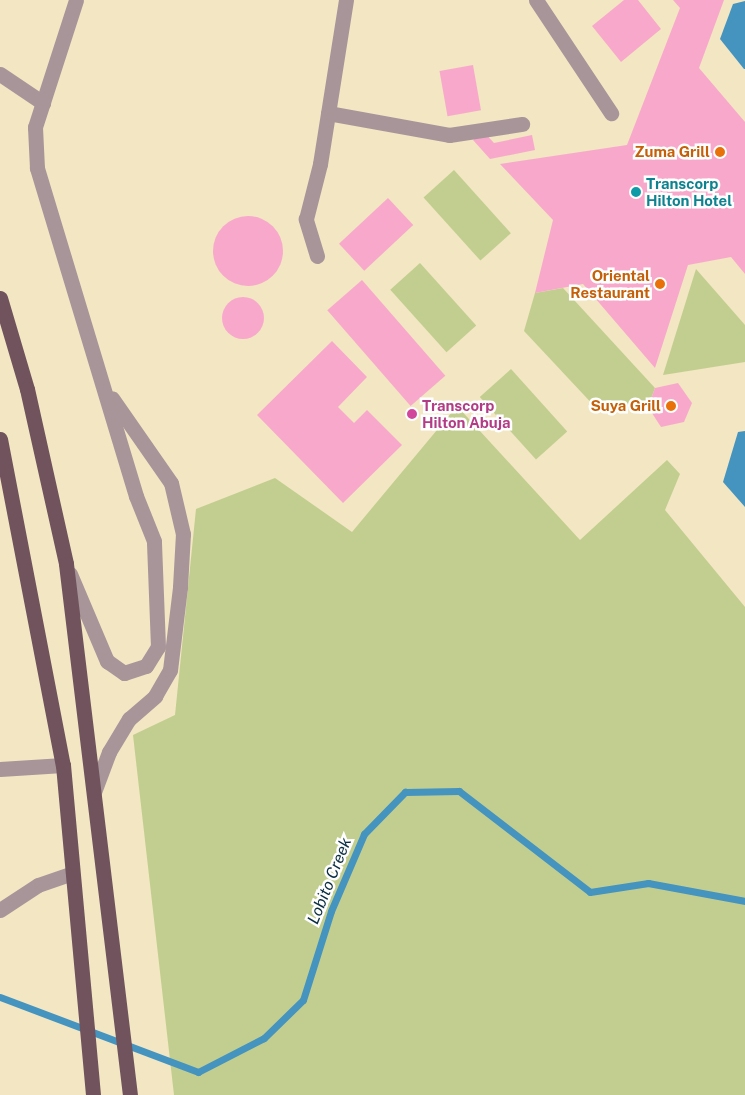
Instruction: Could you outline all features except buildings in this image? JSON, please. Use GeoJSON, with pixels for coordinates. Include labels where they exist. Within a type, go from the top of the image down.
{"type":"FeatureCollection","features":[{"type":"Feature","properties":{"kind":"main road"},"geometry":{"type":"LineString","coordinates":[[0,298],[29,398],[66,564],[130,1095]]}},
{"type":"Feature","properties":{"kind":"main road"},"geometry":{"type":"LineString","coordinates":[[0,439],[63,765],[73,906],[92,1095]]}},
{"type":"Feature","properties":{"kind":"lane"},"geometry":{"type":"LineString","coordinates":[[66,564],[106,661],[124,673],[146,666],[158,647],[154,541],[136,496],[37,168],[35,127],[76,0]]}},
{"type":"Feature","properties":{"kind":"lane"},"geometry":{"type":"LineString","coordinates":[[317,256],[306,218],[328,113],[346,0]]}},
{"type":"Feature","properties":{"kind":"lane"},"geometry":{"type":"LineString","coordinates":[[536,0],[611,113]]}},
{"type":"Feature","properties":{"kind":"lane"},"geometry":{"type":"LineString","coordinates":[[0,74],[43,102]]}},
{"type":"Feature","properties":{"kind":"lane"},"geometry":{"type":"LineString","coordinates":[[328,113],[449,135],[522,124]]}},
{"type":"Feature","properties":{"kind":"lane"},"geometry":{"type":"LineString","coordinates":[[94,792],[108,752],[129,719],[155,696],[170,670],[183,534],[171,483],[104,386]]}},
{"type":"Feature","properties":{"kind":"lane"},"geometry":{"type":"LineString","coordinates":[[0,769],[63,765]]}},
{"type":"Feature","properties":{"kind":"lane"},"geometry":{"type":"LineString","coordinates":[[0,910],[38,885],[72,873]]}},
{"type":"Feature","properties":{"kind":"green space"},"geometry":{"type":"Polygon","coordinates":[[[454,170],[511,233],[480,261],[424,197],[454,170]]]}},
{"type":"Feature","properties":{"kind":"green space"},"geometry":{"type":"Polygon","coordinates":[[[420,263],[476,325],[446,352],[390,290],[420,263]]]}},
{"type":"Feature","properties":{"kind":"green space"},"geometry":{"type":"Polygon","coordinates":[[[696,269],[745,325],[745,362],[663,375],[696,269]]]}},
{"type":"Feature","properties":{"kind":"green space"},"geometry":{"type":"Polygon","coordinates":[[[563,288],[655,388],[648,407],[598,410],[524,331],[535,293],[563,288]]]}},
{"type":"Feature","properties":{"kind":"green space"},"geometry":{"type":"Polygon","coordinates":[[[511,369],[567,431],[536,460],[480,397],[511,369]]]}},
{"type":"Feature","properties":{"kind":"green space"},"geometry":{"type":"Polygon","coordinates":[[[457,406],[580,540],[667,460],[680,474],[665,510],[745,607],[745,1095],[174,1095],[133,735],[175,715],[196,509],[275,478],[352,532],[457,406]]]}},
{"type":"Feature","properties":{"kind":"water"},"geometry":{"type":"Polygon","coordinates":[[[745,1],[744,69],[720,39],[733,4],[745,1]]]}},
{"type":"Feature","properties":{"kind":"water"},"geometry":{"type":"Polygon","coordinates":[[[745,431],[745,507],[723,482],[738,432],[745,431]]]}},
{"type":"Feature","properties":{"kind":"waterway","name":"Lobito Creek"},"geometry":{"type":"LineString","coordinates":[[0,997],[198,1072],[264,1038],[303,1000],[331,911],[364,834],[405,792],[459,791],[590,892],[648,883],[745,901]]}},
{"type":"Feature","properties":{"kind":"place","name":"Zuma Grill"},"geometry":{"type":"Point","coordinates":[720,152]}},
{"type":"Feature","properties":{"kind":"place","name":"Transcorp Hilton Hotel"},"geometry":{"type":"Point","coordinates":[636,192]}},
{"type":"Feature","properties":{"kind":"place","name":"Oriental Restaurant"},"geometry":{"type":"Point","coordinates":[660,284]}},
{"type":"Feature","properties":{"kind":"place","name":"Suya Grill"},"geometry":{"type":"Point","coordinates":[671,406]}},
{"type":"Feature","properties":{"kind":"place","name":"Transcorp Hilton Abuja"},"geometry":{"type":"Point","coordinates":[412,414]}}]}
